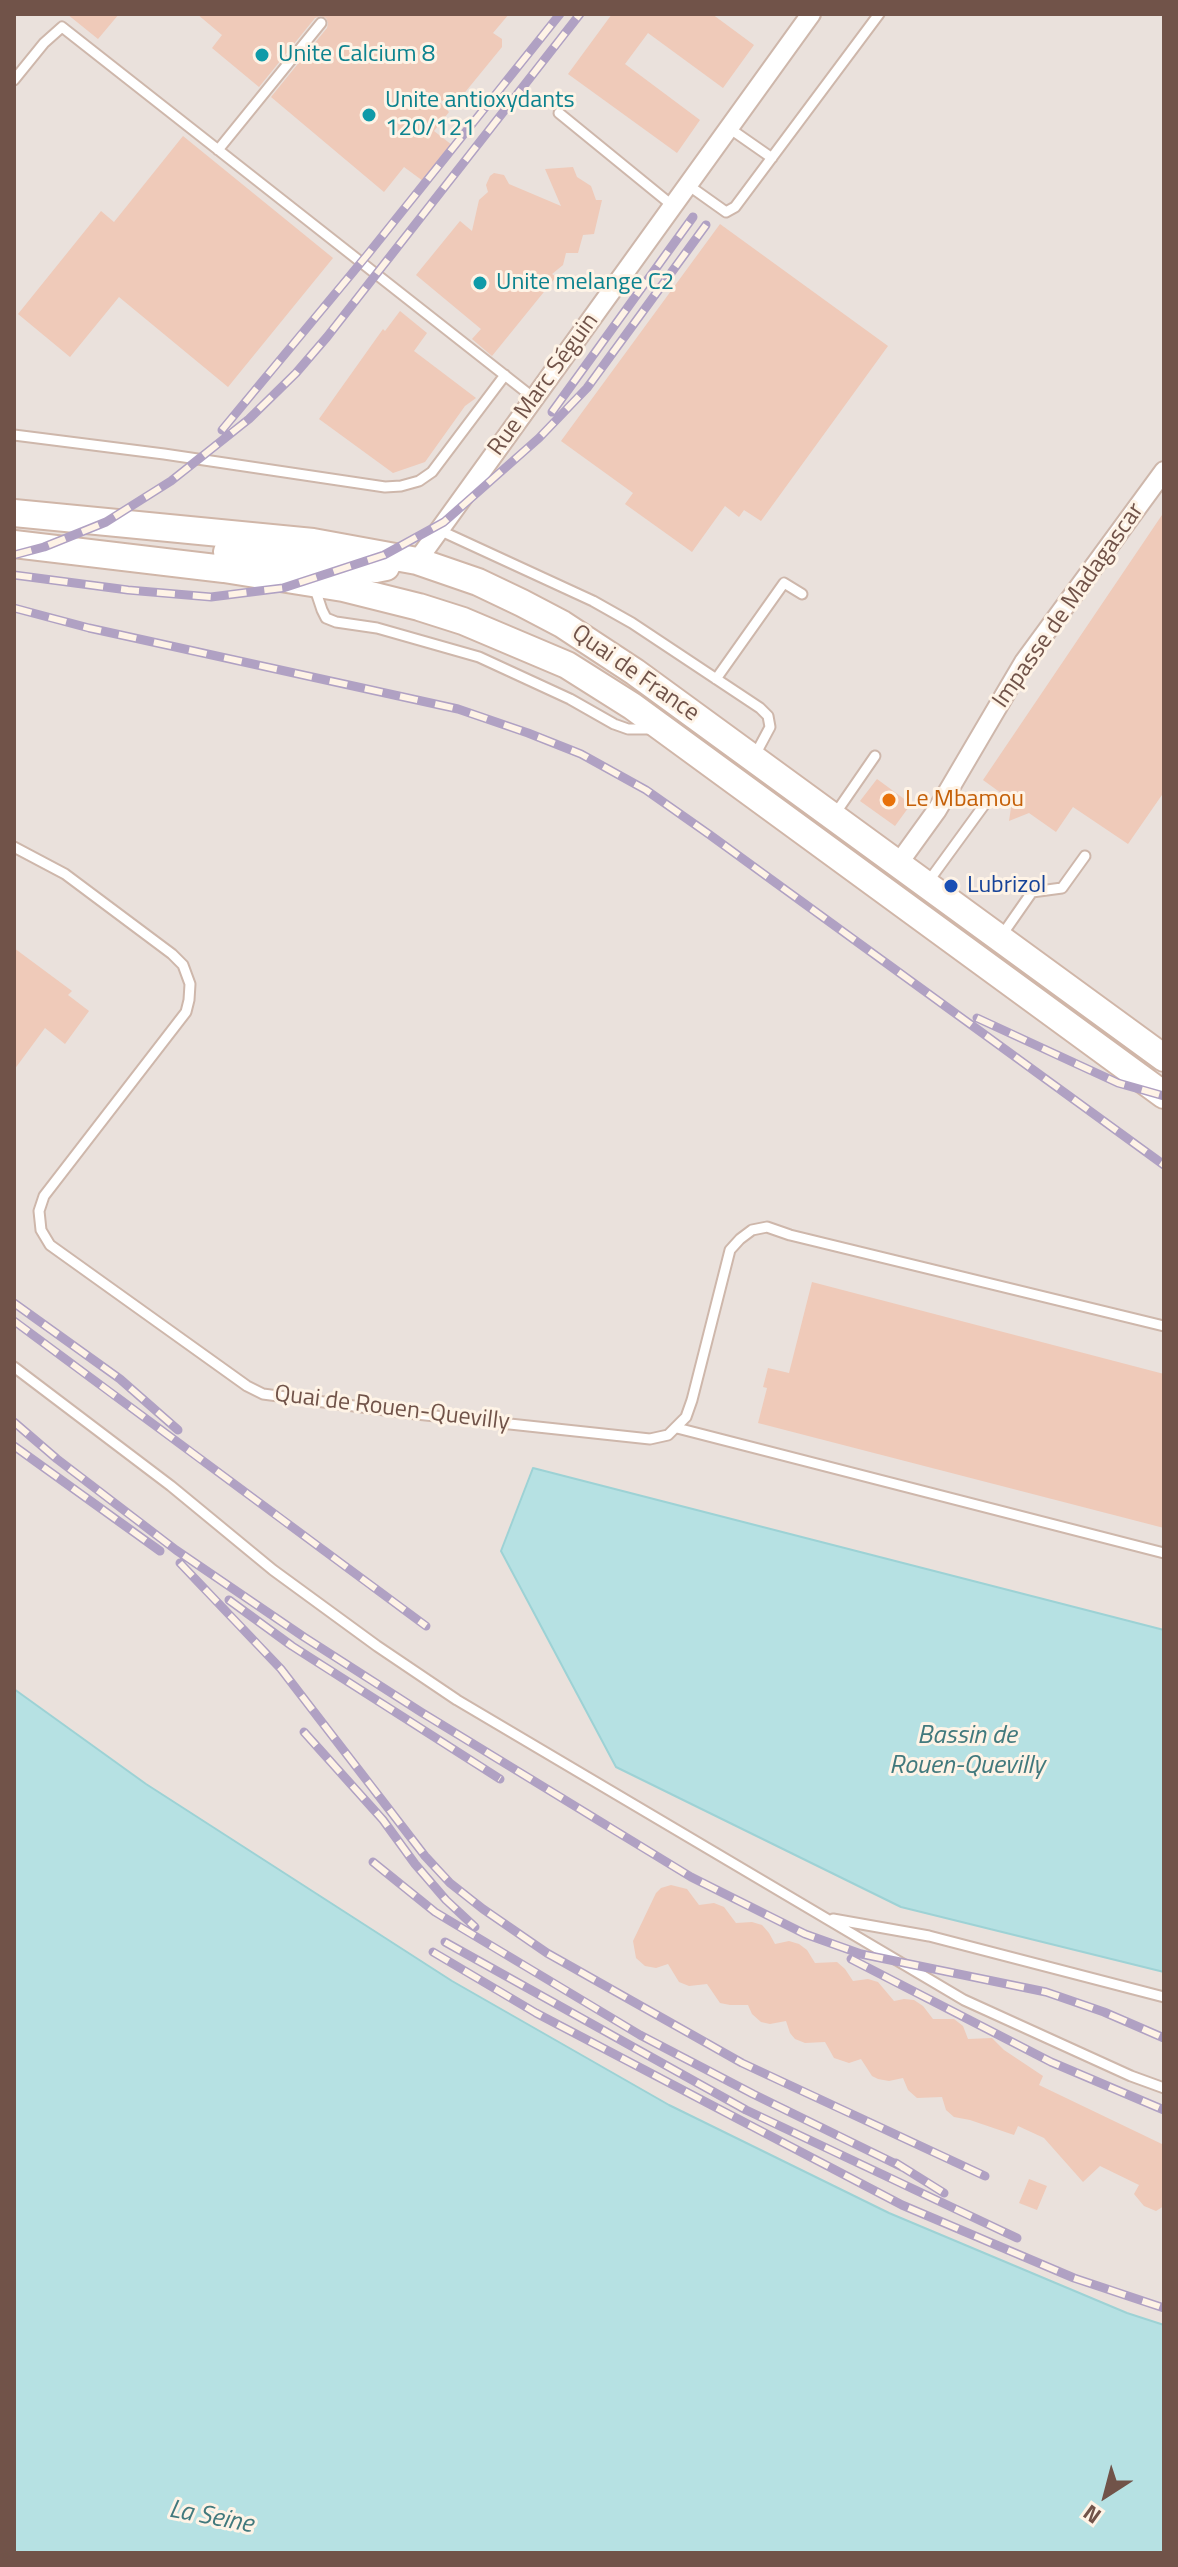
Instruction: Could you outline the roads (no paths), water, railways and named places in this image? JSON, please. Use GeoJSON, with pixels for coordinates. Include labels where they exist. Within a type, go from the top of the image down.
{"type":"FeatureCollection","features":[{"type":"Feature","properties":{"kind":"main road","name":"Quai de France"},"geometry":{"type":"LineString","coordinates":[[14,513],[313,542],[417,561],[478,582],[562,624],[635,672],[1164,1058]]}},
{"type":"Feature","properties":{"kind":"main road","name":"Quai de France"},"geometry":{"type":"LineString","coordinates":[[14,544],[313,583],[419,607],[515,641],[567,665],[597,682],[661,728],[1164,1095]]}},
{"type":"Feature","properties":{"kind":"main road"},"geometry":{"type":"LineString","coordinates":[[119,558],[170,546],[376,569],[417,561],[410,584],[419,607]]}},
{"type":"Feature","properties":{"kind":"street","name":"Rue Marc Séguin"},"geometry":{"type":"LineString","coordinates":[[417,561],[811,14]]}},
{"type":"Feature","properties":{"kind":"street","name":"Impasse de Madagascar"},"geometry":{"type":"LineString","coordinates":[[898,864],[937,810],[1024,662],[1164,471]]}},
{"type":"Feature","properties":{"kind":"lane"},"geometry":{"type":"LineString","coordinates":[[688,185],[721,209],[731,211],[879,14]]}},
{"type":"Feature","properties":{"kind":"lane"},"geometry":{"type":"LineString","coordinates":[[218,150],[321,23]]}},
{"type":"Feature","properties":{"kind":"lane"},"geometry":{"type":"LineString","coordinates":[[14,80],[44,43],[62,27],[535,399]]}},
{"type":"Feature","properties":{"kind":"lane"},"geometry":{"type":"LineString","coordinates":[[559,113],[673,206]]}},
{"type":"Feature","properties":{"kind":"lane"},"geometry":{"type":"LineString","coordinates":[[729,128],[772,158]]}},
{"type":"Feature","properties":{"kind":"lane"},"geometry":{"type":"LineString","coordinates":[[14,435],[385,487],[401,486],[419,481],[443,461],[505,375]]}},
{"type":"Feature","properties":{"kind":"lane"},"geometry":{"type":"LineString","coordinates":[[439,530],[593,601],[632,623],[760,708],[768,716],[770,727],[753,758]]}},
{"type":"Feature","properties":{"kind":"lane"},"geometry":{"type":"LineString","coordinates":[[313,583],[326,618],[391,631],[479,657],[628,729],[661,728]]}},
{"type":"Feature","properties":{"kind":"lane"},"geometry":{"type":"LineString","coordinates":[[716,679],[784,583],[802,594]]}},
{"type":"Feature","properties":{"kind":"lane"},"geometry":{"type":"LineString","coordinates":[[833,816],[875,756]]}},
{"type":"Feature","properties":{"kind":"lane"},"geometry":{"type":"LineString","coordinates":[[926,884],[987,801]]}},
{"type":"Feature","properties":{"kind":"lane","name":"Quai de Rouen-Quevilly"},"geometry":{"type":"LineString","coordinates":[[14,847],[65,874],[172,954],[183,965],[190,984],[186,1012],[44,1196],[39,1211],[41,1230],[50,1245],[247,1386],[263,1394],[650,1439],[668,1435],[677,1428]]}},
{"type":"Feature","properties":{"kind":"lane"},"geometry":{"type":"LineString","coordinates":[[1000,938],[1032,892],[1062,888],[1085,856]]}},
{"type":"Feature","properties":{"kind":"lane"},"geometry":{"type":"LineString","coordinates":[[1164,1326],[767,1227],[752,1230],[730,1250],[692,1400],[686,1417],[677,1428],[1164,1553]]}},
{"type":"Feature","properties":{"kind":"lane"},"geometry":{"type":"LineString","coordinates":[[14,1367],[171,1486],[273,1570],[457,1700],[964,2000],[1164,2088]]}},
{"type":"Feature","properties":{"kind":"lane"},"geometry":{"type":"LineString","coordinates":[[825,1917],[929,1936],[1164,1997]]}},
{"type":"Feature","properties":{"kind":"water","name":"Bassin de Rouen-Quevilly"},"geometry":{"type":"Polygon","coordinates":[[[533,1468],[1164,1630],[1164,1972],[901,1907],[616,1767],[501,1551],[533,1468]]]}},
{"type":"Feature","properties":{"kind":"water","name":"La Seine"},"geometry":{"type":"Polygon","coordinates":[[[14,1689],[146,1784],[452,1981],[669,2105],[889,2213],[1127,2313],[1164,2325],[1164,2553],[14,2553],[14,1689]]]}},
{"type":"Feature","properties":{"kind":"railway"},"geometry":{"type":"LineString","coordinates":[[222,430],[560,14]]}},
{"type":"Feature","properties":{"kind":"railway"},"geometry":{"type":"LineString","coordinates":[[14,555],[44,547],[106,522],[171,481],[249,419],[327,337],[580,14]]}},
{"type":"Feature","properties":{"kind":"railway"},"geometry":{"type":"LineString","coordinates":[[552,412],[693,217]]}},
{"type":"Feature","properties":{"kind":"railway"},"geometry":{"type":"LineString","coordinates":[[14,575],[211,597],[283,588],[384,555],[444,522],[539,438],[587,388],[706,225]]}},
{"type":"Feature","properties":{"kind":"railway"},"geometry":{"type":"LineString","coordinates":[[14,608],[89,628],[458,709],[581,754],[646,790],[710,835],[1164,1165]]}},
{"type":"Feature","properties":{"kind":"railway"},"geometry":{"type":"LineString","coordinates":[[977,1018],[1118,1083],[1164,1096]]}},
{"type":"Feature","properties":{"kind":"railway"},"geometry":{"type":"LineString","coordinates":[[14,1303],[120,1379],[178,1430]]}},
{"type":"Feature","properties":{"kind":"railway"},"geometry":{"type":"LineString","coordinates":[[14,1321],[426,1626]]}},
{"type":"Feature","properties":{"kind":"railway"},"geometry":{"type":"LineString","coordinates":[[14,1422],[176,1550],[304,1637],[691,1877],[805,1934],[861,1954],[1046,1992],[1104,2012],[1164,2038]]}},
{"type":"Feature","properties":{"kind":"railway"},"geometry":{"type":"LineString","coordinates":[[14,1446],[160,1551]]}},
{"type":"Feature","properties":{"kind":"railway"},"geometry":{"type":"LineString","coordinates":[[180,1563],[281,1669],[425,1856],[450,1883],[483,1909],[547,1953],[742,2063],[985,2176]]}},
{"type":"Feature","properties":{"kind":"railway"},"geometry":{"type":"LineString","coordinates":[[229,1600],[292,1646],[500,1779]]}},
{"type":"Feature","properties":{"kind":"railway"},"geometry":{"type":"LineString","coordinates":[[304,1732],[383,1820],[446,1900],[475,1927]]}},
{"type":"Feature","properties":{"kind":"railway"},"geometry":{"type":"LineString","coordinates":[[373,1862],[435,1912],[640,2035],[904,2168]]}},
{"type":"Feature","properties":{"kind":"railway"},"geometry":{"type":"LineString","coordinates":[[445,1942],[746,2110],[1017,2238]]}},
{"type":"Feature","properties":{"kind":"railway"},"geometry":{"type":"LineString","coordinates":[[433,1952],[536,2013],[902,2205],[1074,2278],[1164,2308]]}},
{"type":"Feature","properties":{"kind":"railway"},"geometry":{"type":"LineString","coordinates":[[851,1959],[1051,2062],[1164,2110]]}},
{"type":"Feature","properties":{"kind":"railway"},"geometry":{"type":"LineString","coordinates":[[896,2163],[944,2193]]}},
{"type":"Feature","properties":{"kind":"place","name":"Unite Calcium 8"},"geometry":{"type":"Point","coordinates":[262,55]}},
{"type":"Feature","properties":{"kind":"place","name":"Unite antioxydants 120/121"},"geometry":{"type":"Point","coordinates":[369,115]}},
{"type":"Feature","properties":{"kind":"place","name":"Unite melange C2"},"geometry":{"type":"Point","coordinates":[480,283]}},
{"type":"Feature","properties":{"kind":"place","name":"Le Mbamou"},"geometry":{"type":"Point","coordinates":[889,800]}},
{"type":"Feature","properties":{"kind":"place","name":"Lubrizol"},"geometry":{"type":"Point","coordinates":[951,886]}}]}
